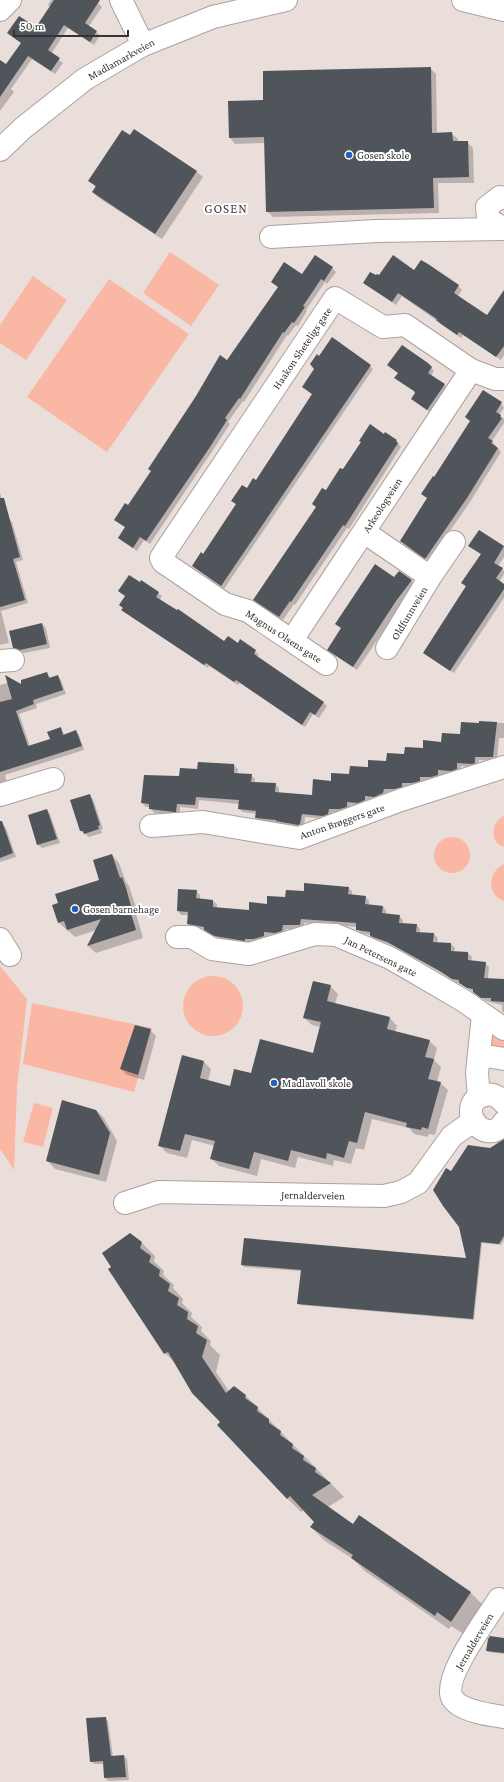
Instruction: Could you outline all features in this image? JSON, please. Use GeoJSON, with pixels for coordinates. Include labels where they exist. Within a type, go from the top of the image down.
{"type":"FeatureCollection","features":[{"type":"Feature","properties":{"kind":"street"},"geometry":{"type":"LineString","coordinates":[[0,10],[10,0]]}},
{"type":"Feature","properties":{"kind":"street"},"geometry":{"type":"LineString","coordinates":[[121,0],[143,45]]}},
{"type":"Feature","properties":{"kind":"street","name":"Madlamarkveien"},"geometry":{"type":"LineString","coordinates":[[0,150],[23,128],[85,79],[143,45],[213,18],[286,0]]}},
{"type":"Feature","properties":{"kind":"street"},"geometry":{"type":"LineString","coordinates":[[463,0],[504,10]]}},
{"type":"Feature","properties":{"kind":"street"},"geometry":{"type":"LineString","coordinates":[[504,198],[500,196],[487,207],[488,219],[504,229]]}},
{"type":"Feature","properties":{"kind":"street"},"geometry":{"type":"LineString","coordinates":[[271,237],[376,231],[504,229]]}},
{"type":"Feature","properties":{"kind":"street","name":"Haakon Sheteligs gate"},"geometry":{"type":"LineString","coordinates":[[162,558],[335,298],[383,327],[405,325],[471,370],[495,379],[504,379]]}},
{"type":"Feature","properties":{"kind":"street","name":"Arkeologveien"},"geometry":{"type":"LineString","coordinates":[[292,640],[471,370]]}},
{"type":"Feature","properties":{"kind":"street","name":"Oldfunnveien"},"geometry":{"type":"LineString","coordinates":[[364,532],[430,577]]}},
{"type":"Feature","properties":{"kind":"street","name":"Oldfunnveien"},"geometry":{"type":"LineString","coordinates":[[387,648],[430,577],[454,542]]}},
{"type":"Feature","properties":{"kind":"street","name":"Magnus Olsens gate"},"geometry":{"type":"LineString","coordinates":[[162,558],[163,562],[225,604],[248,611],[326,664]]}},
{"type":"Feature","properties":{"kind":"street","name":"Anton Brøggers gate"},"geometry":{"type":"LineString","coordinates":[[151,826],[203,822],[299,838],[401,800],[504,767]]}},
{"type":"Feature","properties":{"kind":"street"},"geometry":{"type":"LineString","coordinates":[[0,795],[53,779]]}},
{"type":"Feature","properties":{"kind":"street","name":"Jan Petersens gate"},"geometry":{"type":"LineString","coordinates":[[177,937],[192,938],[212,949],[250,954],[315,934],[336,935],[390,958],[446,990],[504,1029]]}},
{"type":"Feature","properties":{"kind":"street"},"geometry":{"type":"LineString","coordinates":[[480,1097],[477,1073],[483,1015]]}},
{"type":"Feature","properties":{"kind":"street"},"geometry":{"type":"LineString","coordinates":[[479,1055],[504,1059]]}},
{"type":"Feature","properties":{"kind":"street"},"geometry":{"type":"LineString","coordinates":[[504,1103],[496,1096],[491,1095],[480,1097],[475,1101],[471,1108],[472,1122],[481,1129],[486,1131],[497,1129],[504,1122]]}},
{"type":"Feature","properties":{"kind":"street","name":"Jernalderveien"},"geometry":{"type":"LineString","coordinates":[[125,1204],[159,1192],[384,1196],[401,1192],[418,1183],[452,1136],[472,1122]]}},
{"type":"Feature","properties":{"kind":"street","name":"Jernalderveien"},"geometry":{"type":"LineString","coordinates":[[500,1600],[456,1667],[450,1690],[452,1699],[461,1706],[489,1715],[504,1717]]}},
{"type":"Feature","properties":{"kind":"shaded area"},"geometry":{"type":"Polygon","coordinates":[[[170,252],[219,285],[191,326],[143,293],[170,252]]]}},
{"type":"Feature","properties":{"kind":"shaded area"},"geometry":{"type":"Polygon","coordinates":[[[33,276],[67,300],[26,360],[0,343],[0,325],[33,276]]]}},
{"type":"Feature","properties":{"kind":"shaded area"},"geometry":{"type":"Polygon","coordinates":[[[109,279],[189,334],[107,452],[27,397],[109,279]]]}},
{"type":"Feature","properties":{"kind":"shaded area"},"geometry":{"type":"Polygon","coordinates":[[[504,816],[504,847],[499,845],[494,837],[494,827],[496,823],[504,816]]]}},
{"type":"Feature","properties":{"kind":"shaded area"},"geometry":{"type":"Polygon","coordinates":[[[452,837],[465,842],[470,855],[465,868],[452,873],[439,868],[434,855],[439,842],[452,837]]]}},
{"type":"Feature","properties":{"kind":"shaded area"},"geometry":{"type":"Polygon","coordinates":[[[504,864],[504,901],[494,894],[491,883],[495,872],[504,864]]]}},
{"type":"Feature","properties":{"kind":"shaded area"},"geometry":{"type":"Polygon","coordinates":[[[0,966],[27,999],[17,1088],[14,1170],[0,1149],[0,966]]]}},
{"type":"Feature","properties":{"kind":"shaded area"},"geometry":{"type":"Polygon","coordinates":[[[207,976],[219,976],[230,981],[238,989],[243,1000],[241,1018],[230,1031],[219,1036],[207,1036],[196,1031],[188,1023],[183,1012],[183,1000],[188,989],[196,981],[207,976]]]}},
{"type":"Feature","properties":{"kind":"shaded area"},"geometry":{"type":"Polygon","coordinates":[[[32,1003],[152,1028],[134,1092],[23,1064],[32,1003]]]}},
{"type":"Feature","properties":{"kind":"shaded area"},"geometry":{"type":"Polygon","coordinates":[[[497,1034],[504,1036],[504,1053],[489,1047],[490,1039],[497,1034]]]}},
{"type":"Feature","properties":{"kind":"shaded area"},"geometry":{"type":"Polygon","coordinates":[[[34,1103],[53,1108],[43,1147],[23,1142],[34,1103]]]}},
{"type":"Feature","properties":{"kind":"building"},"geometry":{"type":"Polygon","coordinates":[[[54,0],[100,0],[85,23],[97,31],[90,42],[64,25],[48,50],[60,58],[51,71],[28,56],[0,97],[0,60],[6,64],[21,43],[7,33],[19,16],[36,27],[54,0]]]}},
{"type":"Feature","properties":{"kind":"building","name":"Gosen skole"},"geometry":{"type":"Polygon","coordinates":[[[431,67],[432,133],[452,132],[453,141],[468,141],[469,177],[433,178],[434,208],[266,212],[264,137],[229,138],[228,101],[263,100],[263,71],[431,67]]]}},
{"type":"Feature","properties":{"kind":"building"},"geometry":{"type":"Polygon","coordinates":[[[134,129],[197,171],[155,234],[92,192],[96,186],[88,181],[122,130],[130,135],[134,129]]]}},
{"type":"Feature","properties":{"kind":"building"},"geometry":{"type":"Polygon","coordinates":[[[315,255],[333,267],[324,281],[321,279],[303,306],[305,307],[294,323],[292,322],[284,333],[283,332],[240,399],[239,398],[225,418],[227,420],[210,447],[146,541],[140,537],[133,548],[118,538],[125,527],[114,520],[125,503],[128,505],[151,471],[148,469],[196,396],[220,355],[227,360],[278,287],[271,282],[284,262],[302,274],[315,255]]]}},
{"type":"Feature","properties":{"kind":"building"},"geometry":{"type":"Polygon","coordinates":[[[393,255],[414,270],[421,260],[428,264],[459,285],[454,293],[487,315],[504,290],[504,346],[496,357],[459,332],[457,335],[436,320],[437,319],[398,293],[392,302],[363,283],[370,272],[379,275],[393,255]]]}},
{"type":"Feature","properties":{"kind":"building"},"geometry":{"type":"Polygon","coordinates":[[[332,337],[371,365],[221,586],[192,566],[201,552],[203,554],[236,504],[231,501],[242,485],[247,488],[253,478],[256,480],[312,394],[302,387],[314,369],[310,364],[317,354],[319,356],[332,337]]]}},
{"type":"Feature","properties":{"kind":"building"},"geometry":{"type":"Polygon","coordinates":[[[402,345],[428,363],[432,367],[428,373],[445,384],[427,410],[411,399],[415,393],[414,391],[394,378],[398,373],[387,365],[402,345]]]}},
{"type":"Feature","properties":{"kind":"building"},"geometry":{"type":"Polygon","coordinates":[[[483,390],[502,402],[496,412],[501,415],[500,417],[502,418],[488,438],[493,441],[491,443],[498,448],[467,498],[425,559],[400,541],[427,498],[421,494],[433,476],[434,477],[470,421],[465,417],[483,390]]]}},
{"type":"Feature","properties":{"kind":"building"},"geometry":{"type":"Polygon","coordinates":[[[370,424],[384,434],[385,432],[397,440],[396,441],[398,443],[345,526],[343,525],[291,602],[290,601],[279,617],[253,600],[316,507],[312,504],[322,488],[326,490],[340,468],[343,469],[361,442],[359,441],[370,424]]]}},
{"type":"Feature","properties":{"kind":"building"},"geometry":{"type":"Polygon","coordinates":[[[0,498],[4,498],[20,557],[13,559],[25,600],[0,607],[0,498]]]}},
{"type":"Feature","properties":{"kind":"building"},"geometry":{"type":"Polygon","coordinates":[[[479,530],[504,546],[494,563],[503,568],[496,578],[504,584],[504,589],[450,671],[423,653],[466,586],[461,583],[481,554],[468,546],[479,530]]]}},
{"type":"Feature","properties":{"kind":"building"},"geometry":{"type":"Polygon","coordinates":[[[375,564],[394,577],[399,571],[412,580],[396,601],[353,667],[327,650],[341,628],[335,624],[375,564]]]}},
{"type":"Feature","properties":{"kind":"building"},"geometry":{"type":"Polygon","coordinates":[[[129,575],[140,582],[141,580],[159,592],[156,597],[177,610],[178,609],[224,641],[228,636],[238,643],[240,639],[256,650],[254,654],[324,702],[315,715],[310,712],[302,725],[236,680],[234,682],[206,663],[204,665],[121,610],[123,608],[119,605],[125,596],[118,591],[129,575]]]}},
{"type":"Feature","properties":{"kind":"building"},"geometry":{"type":"Polygon","coordinates":[[[42,623],[47,644],[20,650],[13,648],[9,631],[42,623]]]}},
{"type":"Feature","properties":{"kind":"building"},"geometry":{"type":"Polygon","coordinates":[[[47,672],[49,678],[58,675],[63,690],[33,700],[34,704],[16,711],[28,746],[50,739],[47,732],[61,727],[63,735],[76,730],[82,746],[0,772],[0,702],[12,699],[5,675],[21,684],[21,680],[47,672]]]}},
{"type":"Feature","properties":{"kind":"building"},"geometry":{"type":"Polygon","coordinates":[[[479,721],[497,722],[493,757],[475,757],[475,763],[472,764],[457,763],[457,769],[451,771],[438,770],[438,775],[431,777],[420,777],[420,781],[412,783],[402,783],[402,787],[384,789],[383,793],[374,797],[365,796],[365,800],[358,803],[347,802],[347,807],[340,809],[329,809],[328,814],[323,816],[302,814],[300,824],[298,825],[276,820],[255,818],[256,811],[238,809],[239,800],[196,797],[195,805],[177,804],[176,812],[149,809],[149,804],[141,803],[144,775],[179,776],[180,768],[197,769],[198,762],[234,764],[234,773],[252,774],[251,782],[276,783],[275,792],[312,795],[313,779],[331,781],[331,773],[349,774],[350,766],[368,767],[368,760],[386,761],[387,753],[404,754],[405,747],[423,748],[423,740],[441,742],[442,733],[460,734],[461,722],[479,723],[479,721]]]}},
{"type":"Feature","properties":{"kind":"building"},"geometry":{"type":"Polygon","coordinates":[[[90,794],[100,825],[98,826],[99,829],[84,834],[83,831],[80,831],[70,800],[90,794]]]}},
{"type":"Feature","properties":{"kind":"building"},"geometry":{"type":"Polygon","coordinates":[[[47,809],[57,839],[37,845],[28,815],[47,809]]]}},
{"type":"Feature","properties":{"kind":"building"},"geometry":{"type":"Polygon","coordinates":[[[0,821],[2,821],[13,853],[0,858],[0,821]]]}},
{"type":"Feature","properties":{"kind":"building"},"geometry":{"type":"Polygon","coordinates":[[[112,854],[120,878],[122,877],[126,888],[131,906],[129,907],[136,930],[87,946],[101,919],[67,930],[64,921],[58,923],[52,905],[58,903],[55,894],[99,880],[93,860],[112,854]]]}},
{"type":"Feature","properties":{"kind":"building"},"geometry":{"type":"Polygon","coordinates":[[[304,883],[349,887],[348,894],[366,896],[365,904],[383,906],[382,913],[400,915],[399,923],[417,924],[416,932],[434,933],[433,942],[451,943],[451,951],[468,952],[468,960],[486,962],[484,978],[504,979],[504,1002],[491,1001],[491,998],[481,998],[473,992],[473,989],[467,988],[459,983],[459,980],[452,979],[387,942],[370,936],[370,932],[356,930],[356,923],[301,919],[300,925],[283,925],[282,931],[275,933],[264,932],[264,936],[254,939],[245,939],[245,941],[214,936],[204,930],[204,927],[187,924],[188,912],[177,911],[178,889],[197,890],[196,898],[213,900],[213,907],[249,910],[249,902],[267,904],[267,896],[285,897],[286,890],[304,891],[304,883]]]}},
{"type":"Feature","properties":{"kind":"building","name":"Madlavoll skole"},"geometry":{"type":"Polygon","coordinates":[[[313,981],[331,985],[327,1001],[390,1017],[387,1029],[430,1040],[425,1057],[434,1059],[428,1079],[441,1082],[428,1129],[422,1127],[421,1130],[406,1127],[407,1123],[365,1112],[357,1143],[349,1141],[344,1158],[327,1153],[326,1159],[291,1150],[288,1161],[254,1152],[249,1169],[210,1159],[215,1141],[185,1134],[180,1151],[158,1146],[182,1055],[204,1061],[200,1078],[230,1086],[234,1069],[251,1073],[260,1039],[313,1053],[321,1022],[303,1018],[313,981]]]}},
{"type":"Feature","properties":{"kind":"building"},"geometry":{"type":"Polygon","coordinates":[[[135,1025],[151,1029],[138,1075],[120,1069],[135,1025]]]}},
{"type":"Feature","properties":{"kind":"building"},"geometry":{"type":"Polygon","coordinates":[[[62,1100],[96,1110],[110,1133],[99,1175],[46,1161],[62,1100]]]}},
{"type":"Feature","properties":{"kind":"building"},"geometry":{"type":"Polygon","coordinates":[[[504,1139],[504,1236],[499,1244],[481,1242],[473,1319],[297,1304],[301,1270],[241,1265],[244,1238],[466,1258],[459,1227],[433,1190],[446,1168],[451,1171],[468,1145],[490,1148],[504,1139]]]}},
{"type":"Feature","properties":{"kind":"building"},"geometry":{"type":"Polygon","coordinates":[[[130,1233],[142,1242],[140,1248],[151,1256],[149,1262],[160,1270],[159,1276],[170,1284],[168,1291],[179,1298],[177,1305],[188,1312],[187,1319],[198,1326],[196,1333],[207,1340],[202,1357],[226,1393],[234,1386],[246,1395],[245,1398],[258,1407],[257,1411],[269,1419],[269,1423],[281,1431],[280,1435],[293,1444],[292,1448],[304,1456],[303,1460],[316,1468],[315,1472],[331,1483],[312,1495],[353,1524],[359,1515],[471,1592],[451,1622],[437,1612],[435,1616],[351,1558],[353,1555],[310,1527],[314,1522],[290,1496],[287,1499],[217,1425],[220,1422],[192,1393],[168,1352],[164,1354],[108,1269],[111,1267],[102,1253],[130,1233]]]}},
{"type":"Feature","properties":{"kind":"building"},"geometry":{"type":"Polygon","coordinates":[[[490,1636],[504,1638],[504,1653],[486,1651],[490,1636]]]}},
{"type":"Feature","properties":{"kind":"building"},"geometry":{"type":"Polygon","coordinates":[[[106,1717],[111,1756],[124,1755],[126,1777],[104,1778],[103,1761],[90,1762],[86,1718],[106,1717]]]}},
{"type":"Feature","properties":{"kind":"place","name":"Gosen skole"},"geometry":{"type":"Point","coordinates":[349,155]}},
{"type":"Feature","properties":{"kind":"place","name":"Gosen barnehage"},"geometry":{"type":"Point","coordinates":[75,909]}},
{"type":"Feature","properties":{"kind":"place","name":"Madlavoll skole"},"geometry":{"type":"Point","coordinates":[274,1083]}},
{"type":"Feature","properties":{"kind":"district","name":"GOSEN"},"geometry":{"type":"Point","coordinates":[226,208]}}]}
